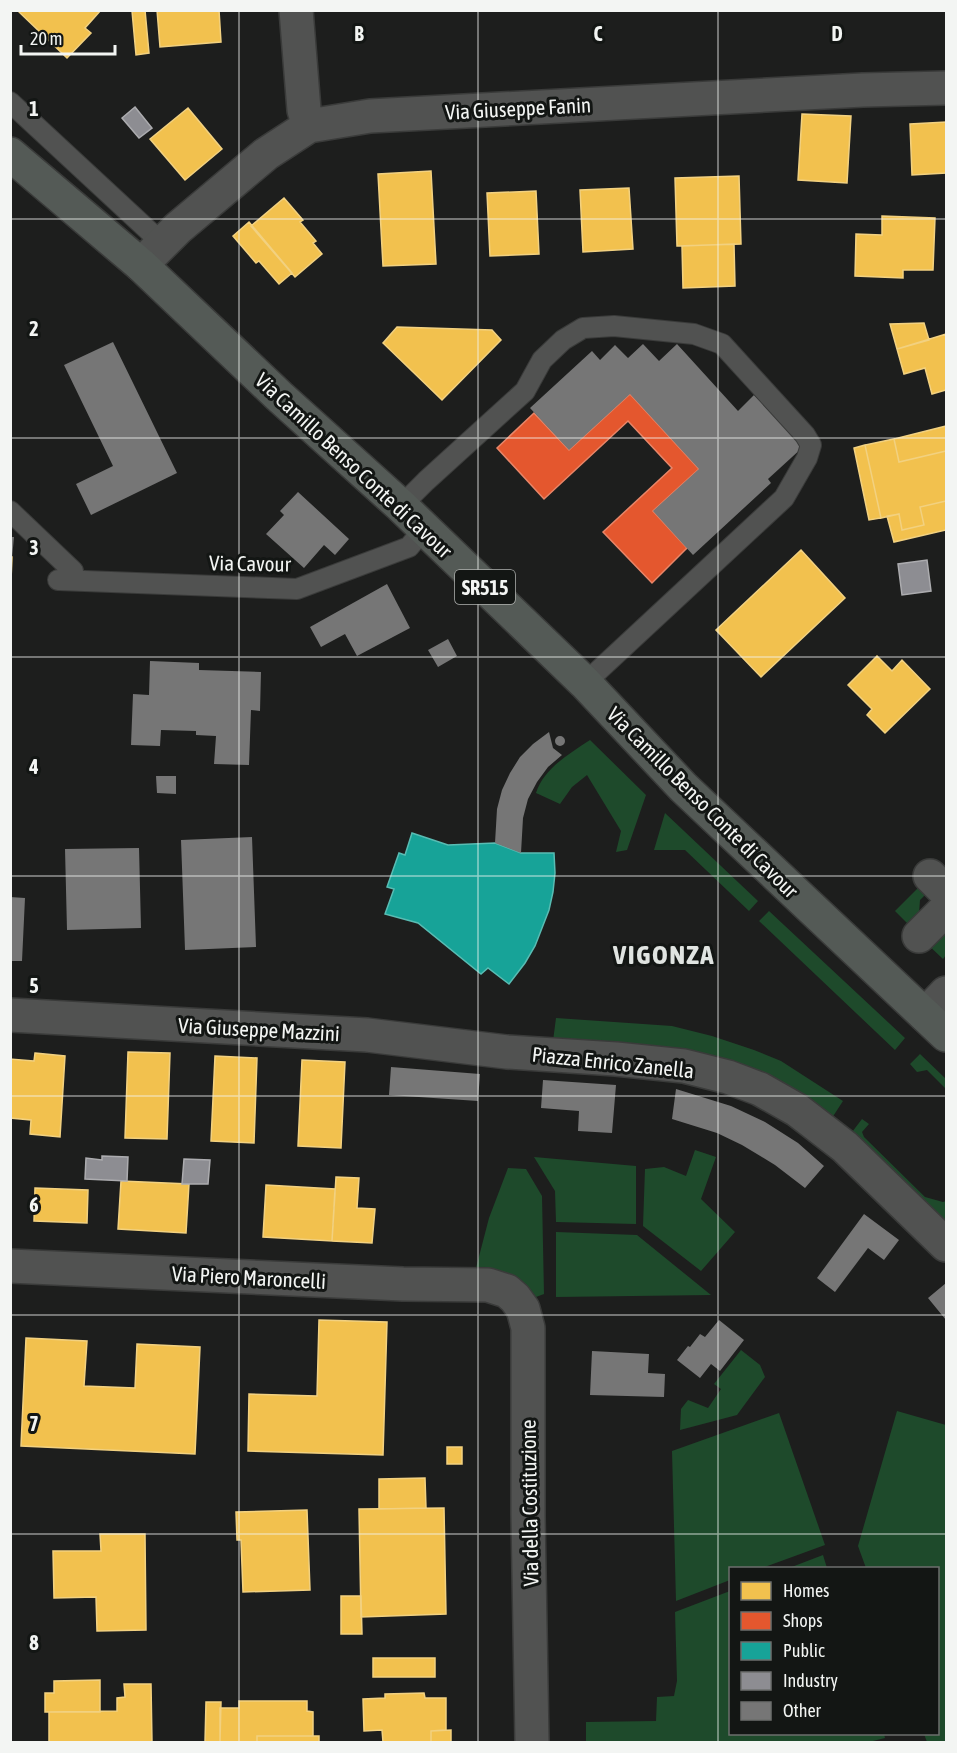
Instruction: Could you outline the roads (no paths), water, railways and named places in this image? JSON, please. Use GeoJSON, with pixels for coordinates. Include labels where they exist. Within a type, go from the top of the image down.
{"type":"FeatureCollection","features":[{"type":"Feature","properties":{"kind":"main road","name":"Via Camillo Benso Conte di Cavour"},"geometry":{"type":"LineString","coordinates":[[10,154],[152,254],[279,396],[401,506],[585,683],[683,787],[939,1014]]}},
{"type":"Feature","properties":{"kind":"street"},"geometry":{"type":"LineString","coordinates":[[296,10],[304,110],[309,126]]}},
{"type":"Feature","properties":{"kind":"street","name":"Via Giuseppe Fanin"},"geometry":{"type":"LineString","coordinates":[[152,254],[178,228],[266,154],[309,126],[370,116],[863,90],[946,88]]}},
{"type":"Feature","properties":{"kind":"street"},"geometry":{"type":"LineString","coordinates":[[920,936],[946,909]]}},
{"type":"Feature","properties":{"kind":"street","name":"Via Giuseppe Mazzini"},"geometry":{"type":"LineString","coordinates":[[10,1016],[368,1035],[507,1052]]}},
{"type":"Feature","properties":{"kind":"street","name":"Piazza Enrico Zanella"},"geometry":{"type":"LineString","coordinates":[[507,1052],[684,1066],[728,1077],[760,1089],[797,1110],[845,1147],[946,1245]]}},
{"type":"Feature","properties":{"kind":"street","name":"Via Piero Maroncelli"},"geometry":{"type":"LineString","coordinates":[[10,1266],[403,1284],[488,1285]]}},
{"type":"Feature","properties":{"kind":"street","name":"Via della Costituzione"},"geometry":{"type":"LineString","coordinates":[[488,1285],[507,1291],[515,1298],[523,1309],[528,1329],[532,1743]]}},
{"type":"Feature","properties":{"kind":"lane"},"geometry":{"type":"LineString","coordinates":[[10,102],[152,254]]}},
{"type":"Feature","properties":{"kind":"lane"},"geometry":{"type":"LineString","coordinates":[[401,506],[525,391],[542,360],[563,340],[583,328],[614,326],[694,334],[722,344],[805,435],[811,445],[807,458],[784,498],[585,683]]}},
{"type":"Feature","properties":{"kind":"lane","name":"Via Cavour"},"geometry":{"type":"LineString","coordinates":[[10,511],[66,575],[297,589],[409,547],[424,529]]}},
{"type":"Feature","properties":{"kind":"district","name":"VIGONZA"},"geometry":{"type":"Point","coordinates":[664,954]}}]}
